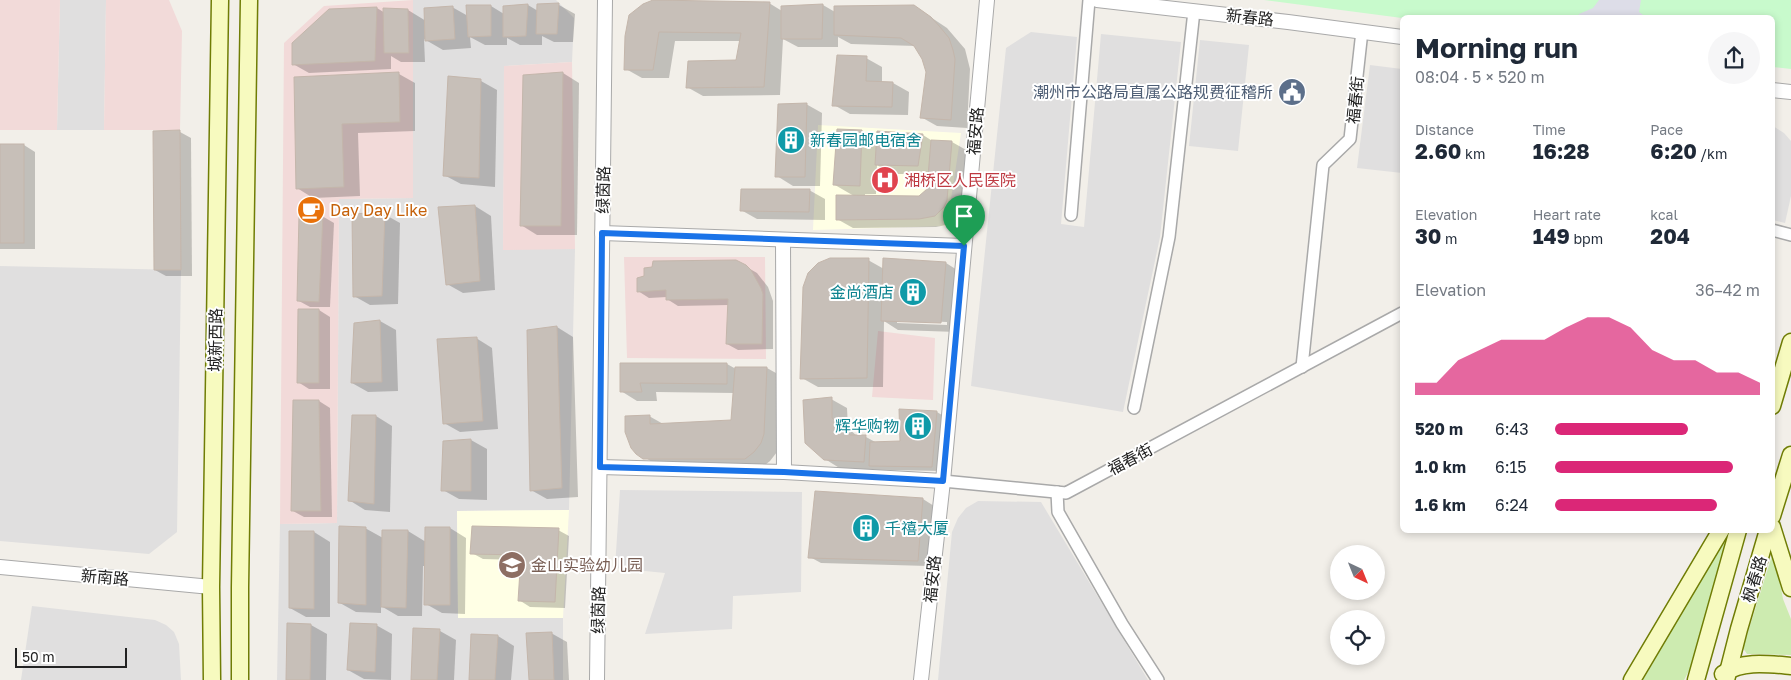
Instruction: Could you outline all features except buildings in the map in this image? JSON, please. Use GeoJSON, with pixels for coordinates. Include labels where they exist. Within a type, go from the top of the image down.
{"type":"FeatureCollection","features":[{"type":"Feature","properties":{"kind":"main road","name":"城新西路"},"geometry":{"type":"LineString","coordinates":[[212,680],[211,587],[220,0]]}},
{"type":"Feature","properties":{"kind":"main road","name":"城新西路"},"geometry":{"type":"LineString","coordinates":[[240,680],[249,0]]}},
{"type":"Feature","properties":{"kind":"main road"},"geometry":{"type":"LineString","coordinates":[[1775,396],[1791,342]]}},
{"type":"Feature","properties":{"kind":"main road"},"geometry":{"type":"LineString","coordinates":[[1775,506],[1791,455]]}},
{"type":"Feature","properties":{"kind":"main road"},"geometry":{"type":"LineString","coordinates":[[1632,680],[1719,533]]}},
{"type":"Feature","properties":{"kind":"main road","name":"枫春路"},"geometry":{"type":"LineString","coordinates":[[1696,680],[1737,533]]}},
{"type":"Feature","properties":{"kind":"main road","name":"枫春路"},"geometry":{"type":"LineString","coordinates":[[1728,675],[1739,629],[1767,533]]}},
{"type":"Feature","properties":{"kind":"main road"},"geometry":{"type":"LineString","coordinates":[[1774,533],[1791,588]]}},
{"type":"Feature","properties":{"kind":"main road"},"geometry":{"type":"LineString","coordinates":[[1716,680],[1750,665],[1771,664],[1791,666]]}},
{"type":"Feature","properties":{"kind":"street","name":"绿茵路"},"geometry":{"type":"LineString","coordinates":[[597,680],[605,0]]}},
{"type":"Feature","properties":{"kind":"street","name":"福安路"},"geometry":{"type":"LineString","coordinates":[[921,680],[943,481],[987,0]]}},
{"type":"Feature","properties":{"kind":"street"},"geometry":{"type":"LineString","coordinates":[[1071,215],[1089,0]]}},
{"type":"Feature","properties":{"kind":"street","name":"新春路"},"geometry":{"type":"LineString","coordinates":[[1097,0],[1400,37]]}},
{"type":"Feature","properties":{"kind":"street"},"geometry":{"type":"LineString","coordinates":[[1134,408],[1169,237],[1194,11]]}},
{"type":"Feature","properties":{"kind":"street","name":"福春街"},"geometry":{"type":"LineString","coordinates":[[1302,367],[1323,165],[1350,139],[1362,31]]}},
{"type":"Feature","properties":{"kind":"street"},"geometry":{"type":"LineString","coordinates":[[1775,90],[1791,92]]}},
{"type":"Feature","properties":{"kind":"street"},"geometry":{"type":"LineString","coordinates":[[1775,231],[1791,236]]}},
{"type":"Feature","properties":{"kind":"street"},"geometry":{"type":"LineString","coordinates":[[602,233],[964,246]]}},
{"type":"Feature","properties":{"kind":"street"},"geometry":{"type":"LineString","coordinates":[[783,240],[784,472]]}},
{"type":"Feature","properties":{"kind":"street","name":"福春街"},"geometry":{"type":"LineString","coordinates":[[943,481],[1066,493],[1400,314]]}},
{"type":"Feature","properties":{"kind":"street"},"geometry":{"type":"LineString","coordinates":[[600,467],[784,472],[943,481]]}},
{"type":"Feature","properties":{"kind":"street"},"geometry":{"type":"LineString","coordinates":[[1057,492],[1058,512],[1122,624],[1158,680]]}},
{"type":"Feature","properties":{"kind":"street","name":"新南路"},"geometry":{"type":"LineString","coordinates":[[0,567],[211,587]]}},
{"type":"Feature","properties":{"kind":"shaded area"},"geometry":{"type":"Polygon","coordinates":[[[0,0],[60,0],[57,130],[0,130],[0,0]]]}},
{"type":"Feature","properties":{"kind":"shaded area"},"geometry":{"type":"Polygon","coordinates":[[[60,0],[106,0],[104,130],[57,130],[60,0]]]}},
{"type":"Feature","properties":{"kind":"shaded area"},"geometry":{"type":"Polygon","coordinates":[[[106,0],[169,0],[182,31],[180,130],[104,130],[106,0]]]}},
{"type":"Feature","properties":{"kind":"shaded area"},"geometry":{"type":"Polygon","coordinates":[[[413,0],[556,0],[574,18],[572,62],[505,66],[503,249],[575,249],[569,510],[457,511],[458,618],[563,618],[563,680],[277,680],[280,524],[337,523],[339,199],[413,198],[413,0]]]}},
{"type":"Feature","properties":{"kind":"shaded area"},"geometry":{"type":"Polygon","coordinates":[[[413,0],[413,198],[339,199],[337,523],[280,524],[284,43],[324,6],[413,0]]]}},
{"type":"Feature","properties":{"kind":"shaded area"},"geometry":{"type":"Polygon","coordinates":[[[1599,0],[1641,0],[1639,12],[1643,15],[1579,15],[1593,8],[1599,0]]]}},
{"type":"Feature","properties":{"kind":"shaded area"},"geometry":{"type":"Polygon","coordinates":[[[1031,32],[1077,37],[1061,224],[1084,227],[1101,34],[1181,42],[1160,237],[1123,412],[971,386],[1006,48],[1031,32]]]}},
{"type":"Feature","properties":{"kind":"shaded area"},"geometry":{"type":"Polygon","coordinates":[[[1200,40],[1249,45],[1238,151],[1189,146],[1200,40]]]}},
{"type":"Feature","properties":{"kind":"shaded area"},"geometry":{"type":"Polygon","coordinates":[[[572,62],[575,249],[503,250],[504,66],[572,62]]]}},
{"type":"Feature","properties":{"kind":"shaded area"},"geometry":{"type":"Polygon","coordinates":[[[1370,65],[1400,69],[1400,173],[1357,168],[1370,65]]]}},
{"type":"Feature","properties":{"kind":"shaded area","name":"湘桥区人民医院"},"geometry":{"type":"Polygon","coordinates":[[[818,125],[961,133],[947,226],[813,230],[818,125]]]}},
{"type":"Feature","properties":{"kind":"shaded area"},"geometry":{"type":"Polygon","coordinates":[[[1775,127],[1784,133],[1791,141],[1791,196],[1785,223],[1775,220],[1775,127]]]}},
{"type":"Feature","properties":{"kind":"shaded area"},"geometry":{"type":"Polygon","coordinates":[[[624,257],[765,257],[766,359],[627,358],[624,257]]]}},
{"type":"Feature","properties":{"kind":"shaded area"},"geometry":{"type":"Polygon","coordinates":[[[0,266],[181,270],[177,532],[149,554],[0,541],[0,266]]]}},
{"type":"Feature","properties":{"kind":"shaded area"},"geometry":{"type":"Polygon","coordinates":[[[878,331],[935,338],[933,400],[872,397],[878,331]]]}},
{"type":"Feature","properties":{"kind":"shaded area"},"geometry":{"type":"Polygon","coordinates":[[[620,490],[802,492],[801,592],[733,596],[732,629],[645,634],[665,573],[615,568],[620,490]]]}},
{"type":"Feature","properties":{"kind":"shaded area"},"geometry":{"type":"Polygon","coordinates":[[[978,501],[1041,502],[1148,680],[938,680],[952,532],[958,518],[966,508],[978,501]]]}},
{"type":"Feature","properties":{"kind":"shaded area","name":"金山实验幼儿园"},"geometry":{"type":"Polygon","coordinates":[[[569,510],[563,618],[458,618],[457,511],[569,510]]]}},
{"type":"Feature","properties":{"kind":"shaded area"},"geometry":{"type":"Polygon","coordinates":[[[32,606],[155,620],[166,625],[174,632],[179,644],[181,680],[21,680],[32,606]]]}},
{"type":"Feature","properties":{"kind":"green space"},"geometry":{"type":"Polygon","coordinates":[[[1264,0],[1791,0],[1791,69],[1775,67],[1775,15],[1400,15],[1400,18],[1264,0]]]}},
{"type":"Feature","properties":{"kind":"green space"},"geometry":{"type":"Polygon","coordinates":[[[1728,533],[1698,654],[1684,680],[1643,680],[1728,533]]]}},
{"type":"Feature","properties":{"kind":"green space"},"geometry":{"type":"Polygon","coordinates":[[[1774,549],[1783,599],[1791,619],[1791,655],[1747,654],[1743,648],[1774,549]]]}},
{"type":"Feature","properties":{"kind":"place","name":"潮州市公路局直属公路规费征稽所"},"geometry":{"type":"Point","coordinates":[1292,92]}},
{"type":"Feature","properties":{"kind":"place","name":"新春园邮电宿舍"},"geometry":{"type":"Point","coordinates":[791,140]}},
{"type":"Feature","properties":{"kind":"place","name":"湘桥区人民医院"},"geometry":{"type":"Point","coordinates":[885,180]}},
{"type":"Feature","properties":{"kind":"place","name":"Day Day Like"},"geometry":{"type":"Point","coordinates":[311,210]}},
{"type":"Feature","properties":{"kind":"place","name":"金尚酒店"},"geometry":{"type":"Point","coordinates":[913,292]}},
{"type":"Feature","properties":{"kind":"place","name":"辉华购物"},"geometry":{"type":"Point","coordinates":[918,426]}},
{"type":"Feature","properties":{"kind":"place","name":"千禧大厦"},"geometry":{"type":"Point","coordinates":[866,528]}},
{"type":"Feature","properties":{"kind":"place","name":"金山实验幼儿园"},"geometry":{"type":"Point","coordinates":[512,565]}},
{"type":"Feature","properties":{"kind":"route"},"geometry":{"type":"LineString","coordinates":[[602,233],[964,246],[943,481],[784,472],[600,467],[602,233]]}}]}
